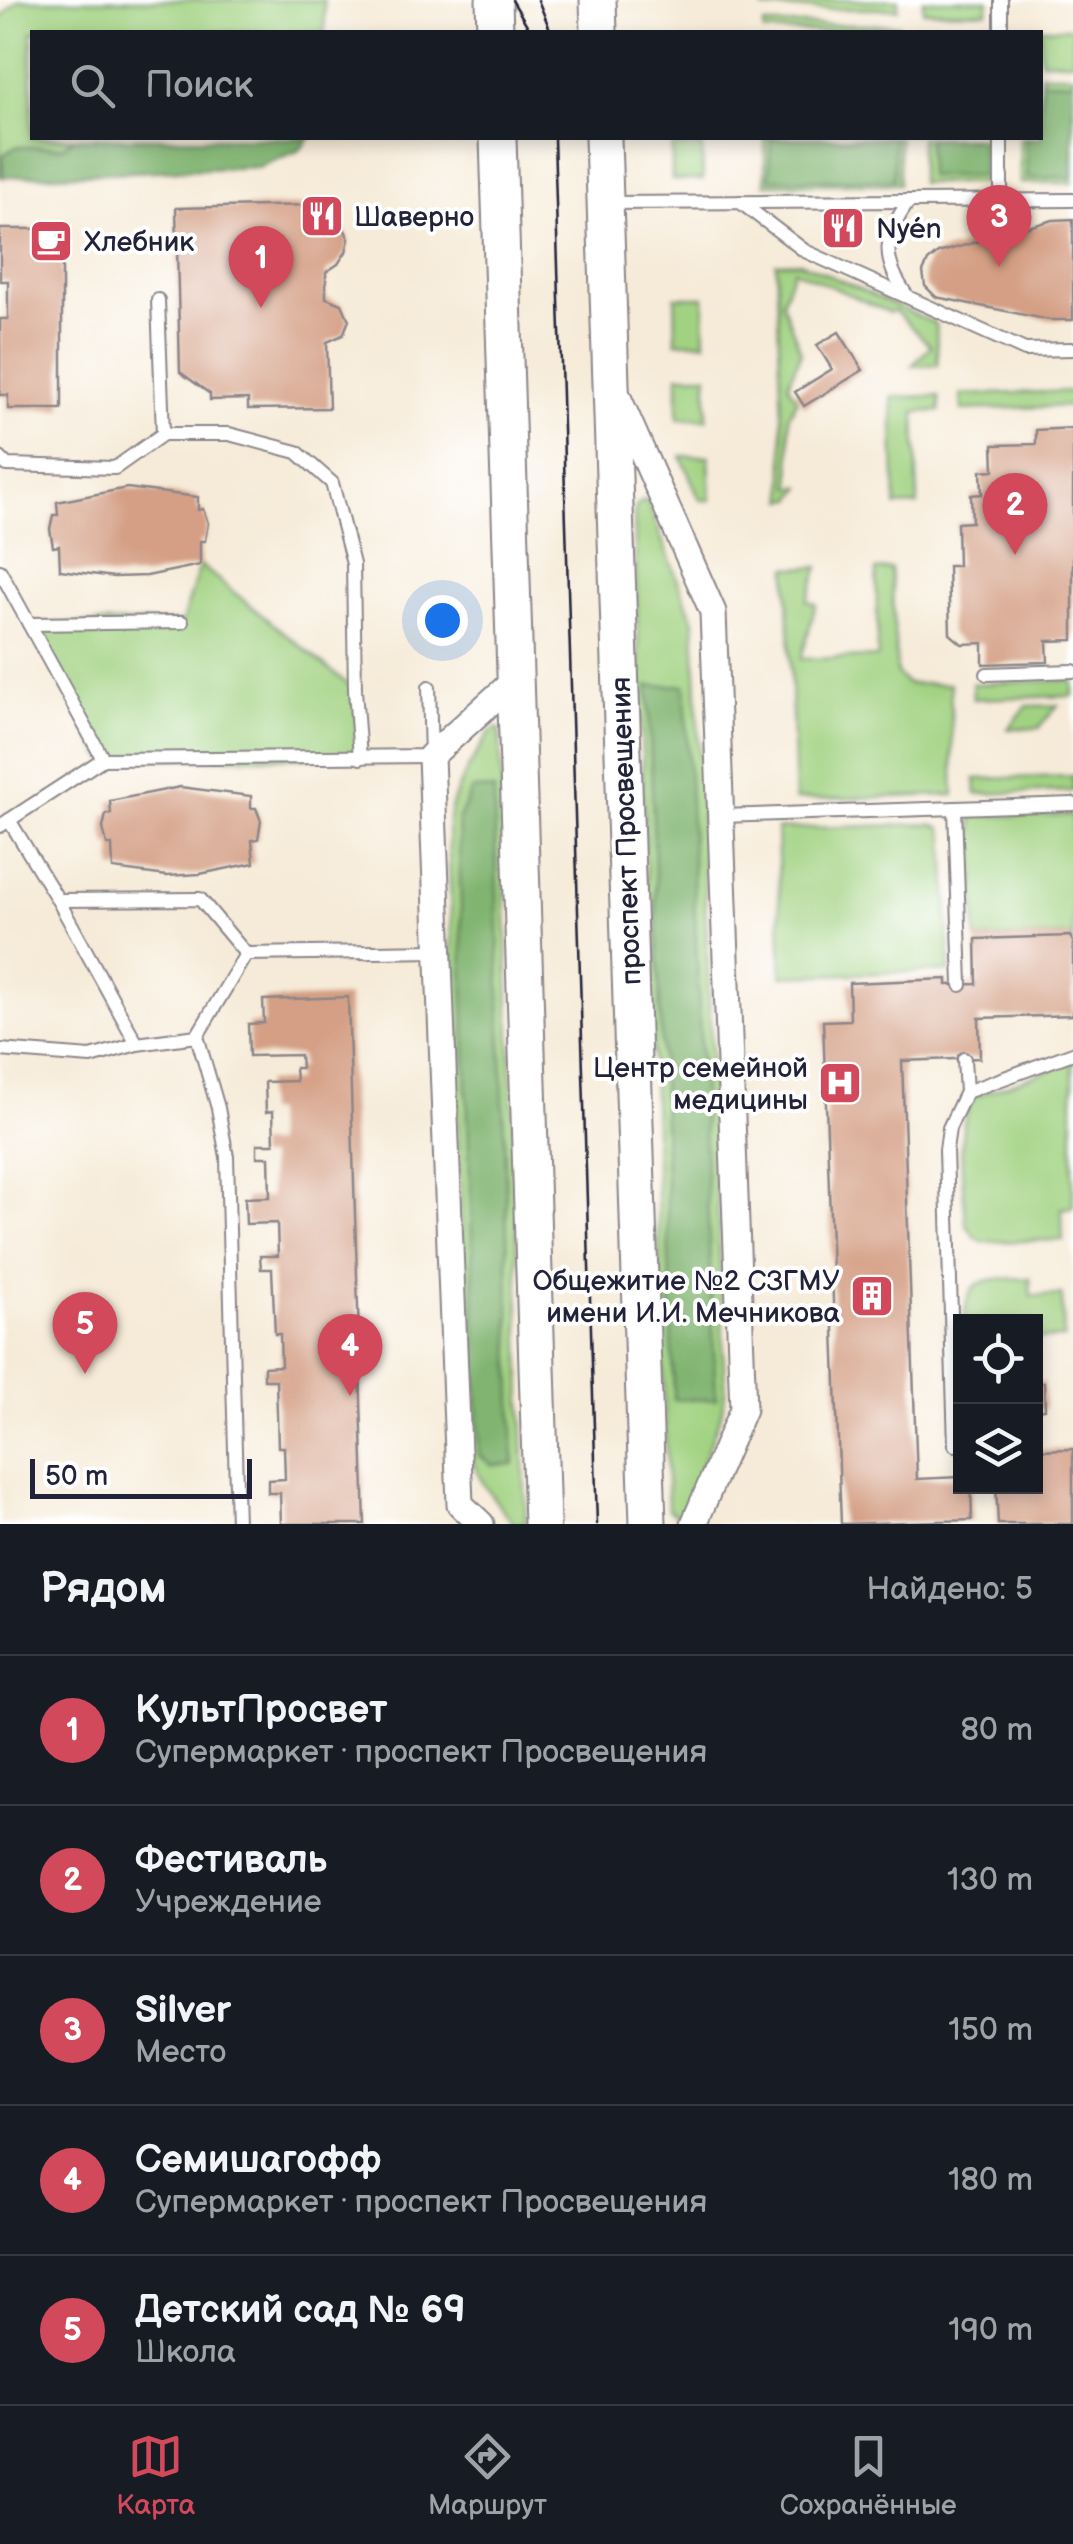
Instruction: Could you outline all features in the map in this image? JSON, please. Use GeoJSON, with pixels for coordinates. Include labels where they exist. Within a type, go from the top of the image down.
{"type":"FeatureCollection","features":[{"type":"Feature","properties":{"kind":"main road"},"geometry":{"type":"LineString","coordinates":[[494,0],[494,30]]}},
{"type":"Feature","properties":{"kind":"main road"},"geometry":{"type":"LineString","coordinates":[[598,0],[600,30]]}},
{"type":"Feature","properties":{"kind":"main road"},"geometry":{"type":"LineString","coordinates":[[498,140],[542,1524]]}},
{"type":"Feature","properties":{"kind":"main road","name":"проспект Просвещения"},"geometry":{"type":"LineString","coordinates":[[603,140],[648,1524]]}},
{"type":"Feature","properties":{"kind":"street"},"geometry":{"type":"LineString","coordinates":[[610,381],[713,612],[743,1409],[694,1524]]}},
{"type":"Feature","properties":{"kind":"street"},"geometry":{"type":"LineString","coordinates":[[481,1524],[460,1504],[431,756],[515,680]]}},
{"type":"Feature","properties":{"kind":"lane"},"geometry":{"type":"LineString","coordinates":[[1001,30],[1002,0]]}},
{"type":"Feature","properties":{"kind":"lane"},"geometry":{"type":"LineString","coordinates":[[1001,140],[1001,200]]}},
{"type":"Feature","properties":{"kind":"lane"},"geometry":{"type":"LineString","coordinates":[[909,200],[893,223],[887,249],[893,276],[909,298]]}},
{"type":"Feature","properties":{"kind":"lane"},"geometry":{"type":"LineString","coordinates":[[605,203],[1073,200]]}},
{"type":"Feature","properties":{"kind":"lane"},"geometry":{"type":"LineString","coordinates":[[740,202],[804,251],[1025,350],[1073,349]]}},
{"type":"Feature","properties":{"kind":"lane"},"geometry":{"type":"LineString","coordinates":[[158,300],[163,434]]}},
{"type":"Feature","properties":{"kind":"lane"},"geometry":{"type":"LineString","coordinates":[[0,458],[8,466],[114,468],[163,434],[230,434],[297,452],[332,483],[353,564],[360,758]]}},
{"type":"Feature","properties":{"kind":"lane"},"geometry":{"type":"LineString","coordinates":[[0,571],[103,759]]}},
{"type":"Feature","properties":{"kind":"lane"},"geometry":{"type":"LineString","coordinates":[[30,624],[182,622]]}},
{"type":"Feature","properties":{"kind":"lane"},"geometry":{"type":"LineString","coordinates":[[988,674],[1073,671]]}},
{"type":"Feature","properties":{"kind":"lane"},"geometry":{"type":"LineString","coordinates":[[137,1044],[58,900],[5,823],[103,759],[431,756],[428,687]]}},
{"type":"Feature","properties":{"kind":"lane"},"geometry":{"type":"LineString","coordinates":[[721,816],[1073,804]]}},
{"type":"Feature","properties":{"kind":"lane"},"geometry":{"type":"LineString","coordinates":[[956,808],[962,985]]}},
{"type":"Feature","properties":{"kind":"lane"},"geometry":{"type":"LineString","coordinates":[[58,900],[200,898],[246,954]]}},
{"type":"Feature","properties":{"kind":"lane"},"geometry":{"type":"LineString","coordinates":[[246,954],[437,950]]}},
{"type":"Feature","properties":{"kind":"lane"},"geometry":{"type":"LineString","coordinates":[[237,1524],[227,1158],[218,1108],[196,1036],[246,954]]}},
{"type":"Feature","properties":{"kind":"lane"},"geometry":{"type":"LineString","coordinates":[[0,1050],[90,1057],[137,1044],[196,1036]]}},
{"type":"Feature","properties":{"kind":"lane"},"geometry":{"type":"LineString","coordinates":[[966,1092],[1073,1053]]}},
{"type":"Feature","properties":{"kind":"lane"},"geometry":{"type":"LineString","coordinates":[[955,1404],[946,1150],[952,1118],[966,1092],[964,1059]]}},
{"type":"Feature","properties":{"kind":"green space"},"geometry":{"type":"Polygon","coordinates":[[[18,0],[324,0],[325,30],[30,30],[30,140],[71,140],[63,147],[16,147],[2,156],[0,177],[0,19],[18,0]]]}},
{"type":"Feature","properties":{"kind":"green space"},"geometry":{"type":"Polygon","coordinates":[[[764,0],[898,0],[898,9],[764,9],[764,0]]]}},
{"type":"Feature","properties":{"kind":"green space"},"geometry":{"type":"Polygon","coordinates":[[[923,0],[988,0],[987,12],[923,11],[923,0]]]}},
{"type":"Feature","properties":{"kind":"green space"},"geometry":{"type":"Polygon","coordinates":[[[764,25],[899,25],[899,30],[764,30],[764,25]]]}},
{"type":"Feature","properties":{"kind":"green space"},"geometry":{"type":"Polygon","coordinates":[[[1073,28],[1073,61],[1043,61],[1043,30],[1021,30],[1073,28]]]}},
{"type":"Feature","properties":{"kind":"green space"},"geometry":{"type":"Polygon","coordinates":[[[1043,74],[1073,74],[1073,183],[1020,183],[1020,140],[1043,140],[1043,74]]]}},
{"type":"Feature","properties":{"kind":"green space"},"geometry":{"type":"Polygon","coordinates":[[[1043,81],[1073,81],[1073,177],[1027,178],[1026,140],[1043,140],[1043,81]]]}},
{"type":"Feature","properties":{"kind":"green space"},"geometry":{"type":"Polygon","coordinates":[[[71,140],[308,140],[300,150],[258,167],[3,177],[2,156],[16,147],[63,147],[71,140]]]}},
{"type":"Feature","properties":{"kind":"green space"},"geometry":{"type":"Polygon","coordinates":[[[765,140],[899,140],[899,184],[765,184],[765,140]]]}},
{"type":"Feature","properties":{"kind":"green space"},"geometry":{"type":"Polygon","coordinates":[[[771,140],[894,140],[894,180],[769,179],[771,140]]]}},
{"type":"Feature","properties":{"kind":"green space"},"geometry":{"type":"Polygon","coordinates":[[[920,140],[987,140],[987,183],[920,183],[920,140]]]}},
{"type":"Feature","properties":{"kind":"green space"},"geometry":{"type":"Polygon","coordinates":[[[928,140],[981,140],[982,176],[928,176],[928,140]]]}},
{"type":"Feature","properties":{"kind":"green space"},"geometry":{"type":"Polygon","coordinates":[[[672,147],[702,147],[703,180],[672,180],[672,147]]]}},
{"type":"Feature","properties":{"kind":"green space"},"geometry":{"type":"Polygon","coordinates":[[[800,262],[936,324],[938,365],[912,366],[931,346],[895,311],[888,312],[794,270],[782,302],[801,352],[788,384],[797,400],[789,416],[791,487],[802,487],[793,499],[785,500],[776,263],[800,262]]]}},
{"type":"Feature","properties":{"kind":"green space"},"geometry":{"type":"Polygon","coordinates":[[[675,297],[704,297],[705,342],[676,342],[675,297]]]}},
{"type":"Feature","properties":{"kind":"green space"},"geometry":{"type":"Polygon","coordinates":[[[678,375],[707,375],[707,419],[678,419],[678,375]]]}},
{"type":"Feature","properties":{"kind":"green space"},"geometry":{"type":"Polygon","coordinates":[[[1073,391],[1073,406],[962,410],[961,395],[1073,391]]]}},
{"type":"Feature","properties":{"kind":"green space"},"geometry":{"type":"Polygon","coordinates":[[[939,396],[940,411],[915,412],[918,505],[896,506],[892,397],[939,396]]]}},
{"type":"Feature","properties":{"kind":"green space"},"geometry":{"type":"Polygon","coordinates":[[[681,456],[709,456],[711,500],[700,500],[681,456]]]}},
{"type":"Feature","properties":{"kind":"green space"},"geometry":{"type":"Polygon","coordinates":[[[644,500],[694,622],[725,1393],[721,1415],[684,1512],[678,1516],[668,1510],[634,515],[636,506],[644,500]]]}},
{"type":"Feature","properties":{"kind":"green space"},"geometry":{"type":"Polygon","coordinates":[[[200,565],[355,690],[360,757],[103,759],[29,624],[182,622],[200,565]]]}},
{"type":"Feature","properties":{"kind":"green space"},"geometry":{"type":"Polygon","coordinates":[[[819,567],[807,601],[816,604],[801,659],[878,657],[876,570],[891,569],[897,674],[907,684],[950,684],[954,795],[795,800],[787,568],[819,567]]]}},
{"type":"Feature","properties":{"kind":"green space"},"geometry":{"type":"Polygon","coordinates":[[[1073,680],[1073,696],[973,699],[972,684],[1073,680]]]}},
{"type":"Feature","properties":{"kind":"green space"},"geometry":{"type":"Polygon","coordinates":[[[685,685],[716,1399],[674,1400],[648,686],[685,685]]]}},
{"type":"Feature","properties":{"kind":"green space"},"geometry":{"type":"Polygon","coordinates":[[[1058,705],[1039,728],[1008,729],[1027,706],[1058,705]]]}},
{"type":"Feature","properties":{"kind":"green space"},"geometry":{"type":"Polygon","coordinates":[[[497,728],[526,1524],[514,1524],[493,1497],[476,1469],[469,1446],[448,825],[464,777],[490,732],[497,728]]]}},
{"type":"Feature","properties":{"kind":"green space"},"geometry":{"type":"Polygon","coordinates":[[[1073,776],[1073,791],[976,794],[975,779],[1073,776]]]}},
{"type":"Feature","properties":{"kind":"green space"},"geometry":{"type":"Polygon","coordinates":[[[472,789],[494,790],[514,1464],[492,1465],[479,1455],[458,821],[472,789]]]}},
{"type":"Feature","properties":{"kind":"green space"},"geometry":{"type":"Polygon","coordinates":[[[1073,815],[1073,942],[1069,936],[976,939],[972,816],[1073,815]]]}},
{"type":"Feature","properties":{"kind":"green space"},"geometry":{"type":"Polygon","coordinates":[[[931,824],[941,827],[945,836],[950,971],[782,976],[777,829],[931,824]]]}},
{"type":"Feature","properties":{"kind":"green space"},"geometry":{"type":"Polygon","coordinates":[[[1073,1061],[1073,1208],[1062,1208],[1063,1240],[984,1242],[966,1224],[961,1158],[964,1124],[974,1097],[1073,1061]]]}},
{"type":"Feature","properties":{"kind":"green space"},"geometry":{"type":"Polygon","coordinates":[[[1030,1278],[1031,1296],[1062,1295],[1064,1338],[1043,1339],[1043,1314],[965,1314],[969,1294],[975,1286],[992,1280],[1030,1278]]]}},
{"type":"Feature","properties":{"kind":"building"},"geometry":{"type":"Polygon","coordinates":[[[314,205],[338,215],[349,239],[338,264],[326,272],[326,298],[342,304],[349,320],[343,335],[327,342],[329,408],[248,409],[248,399],[210,400],[210,394],[180,372],[176,208],[314,205]]]}},
{"type":"Feature","properties":{"kind":"building"},"geometry":{"type":"Polygon","coordinates":[[[1073,219],[1073,320],[1050,320],[936,297],[925,286],[923,272],[938,253],[1053,220],[1073,219]]]}},
{"type":"Feature","properties":{"kind":"building"},"geometry":{"type":"Polygon","coordinates":[[[0,229],[62,229],[62,409],[8,409],[8,395],[0,395],[0,319],[8,319],[8,281],[0,281],[0,229]]]}},
{"type":"Feature","properties":{"kind":"building"},"geometry":{"type":"Polygon","coordinates":[[[839,332],[863,370],[804,406],[795,392],[832,369],[817,345],[839,332]]]}},
{"type":"Feature","properties":{"kind":"building"},"geometry":{"type":"Polygon","coordinates":[[[1073,428],[1073,640],[1047,641],[1048,662],[983,664],[983,643],[962,644],[950,634],[948,566],[958,566],[957,523],[972,522],[971,495],[982,494],[981,471],[994,470],[993,445],[1036,444],[1036,430],[1073,428]]]}},
{"type":"Feature","properties":{"kind":"building"},"geometry":{"type":"Polygon","coordinates":[[[127,488],[198,497],[198,510],[203,509],[208,523],[205,541],[200,541],[200,565],[147,576],[114,577],[60,570],[59,546],[53,547],[50,529],[53,515],[58,515],[57,502],[127,488]]]}},
{"type":"Feature","properties":{"kind":"building"},"geometry":{"type":"Polygon","coordinates":[[[180,787],[251,796],[251,808],[256,808],[261,821],[258,839],[252,840],[254,863],[167,876],[113,869],[112,845],[107,845],[103,828],[106,814],[111,814],[110,801],[180,787]]]}},
{"type":"Feature","properties":{"kind":"building","name":"Общежитие №2 СЗГМУ имени И.И. Мечникова"},"geometry":{"type":"Polygon","coordinates":[[[1070,936],[1073,1015],[979,1018],[980,1058],[902,1061],[917,1479],[953,1477],[953,1494],[971,1494],[972,1520],[841,1524],[823,1021],[850,1020],[849,983],[947,979],[947,985],[977,984],[976,939],[1070,936]]]}},
{"type":"Feature","properties":{"kind":"building"},"geometry":{"type":"Polygon","coordinates":[[[348,997],[365,1524],[281,1524],[280,1493],[268,1493],[268,1480],[285,1479],[284,1447],[278,1447],[276,1380],[264,1380],[264,1367],[281,1366],[280,1334],[275,1334],[272,1269],[261,1269],[260,1256],[278,1256],[277,1223],[246,1224],[245,1198],[270,1197],[269,1157],[257,1157],[257,1144],[274,1144],[273,1111],[266,1112],[265,1082],[296,1081],[295,1068],[301,1068],[300,1055],[249,1056],[248,1024],[264,1023],[263,1000],[348,997]]]}},
{"type":"Feature","properties":{"kind":"building"},"geometry":{"type":"Polygon","coordinates":[[[1073,1449],[1073,1524],[998,1524],[996,1494],[1043,1494],[1043,1450],[1073,1449]]]}},
{"type":"Feature","properties":{"kind":"tram line"},"geometry":{"type":"LineString","coordinates":[[512,0],[530,30]]}},
{"type":"Feature","properties":{"kind":"tram line"},"geometry":{"type":"LineString","coordinates":[[538,0],[550,30]]}},
{"type":"Feature","properties":{"kind":"tram line"},"geometry":{"type":"LineString","coordinates":[[554,140],[597,1524]]}},
{"type":"Feature","properties":{"kind":"place","name":"Шаверно"},"geometry":{"type":"Point","coordinates":[322,216]}},
{"type":"Feature","properties":{"kind":"place","name":"Nyén"},"geometry":{"type":"Point","coordinates":[843,228]}},
{"type":"Feature","properties":{"kind":"place","name":"Хлебник"},"geometry":{"type":"Point","coordinates":[51,241]}},
{"type":"Feature","properties":{"kind":"place","name":"Silver"},"geometry":{"type":"Point","coordinates":[999,267]}},
{"type":"Feature","properties":{"kind":"place","name":"КультПросвет"},"geometry":{"type":"Point","coordinates":[261,308]}},
{"type":"Feature","properties":{"kind":"place","name":"Фестиваль"},"geometry":{"type":"Point","coordinates":[1015,555]}},
{"type":"Feature","properties":{"kind":"place","name":"Центр семейной медицины"},"geometry":{"type":"Point","coordinates":[840,1083]}},
{"type":"Feature","properties":{"kind":"place","name":"Общежитие №2 СЗГМУ имени И.И. Мечникова"},"geometry":{"type":"Point","coordinates":[872,1296]}},
{"type":"Feature","properties":{"kind":"place","name":"Детский сад № 69"},"geometry":{"type":"Point","coordinates":[85,1374]}},
{"type":"Feature","properties":{"kind":"place","name":"Семишагофф"},"geometry":{"type":"Point","coordinates":[350,1396]}}]}
